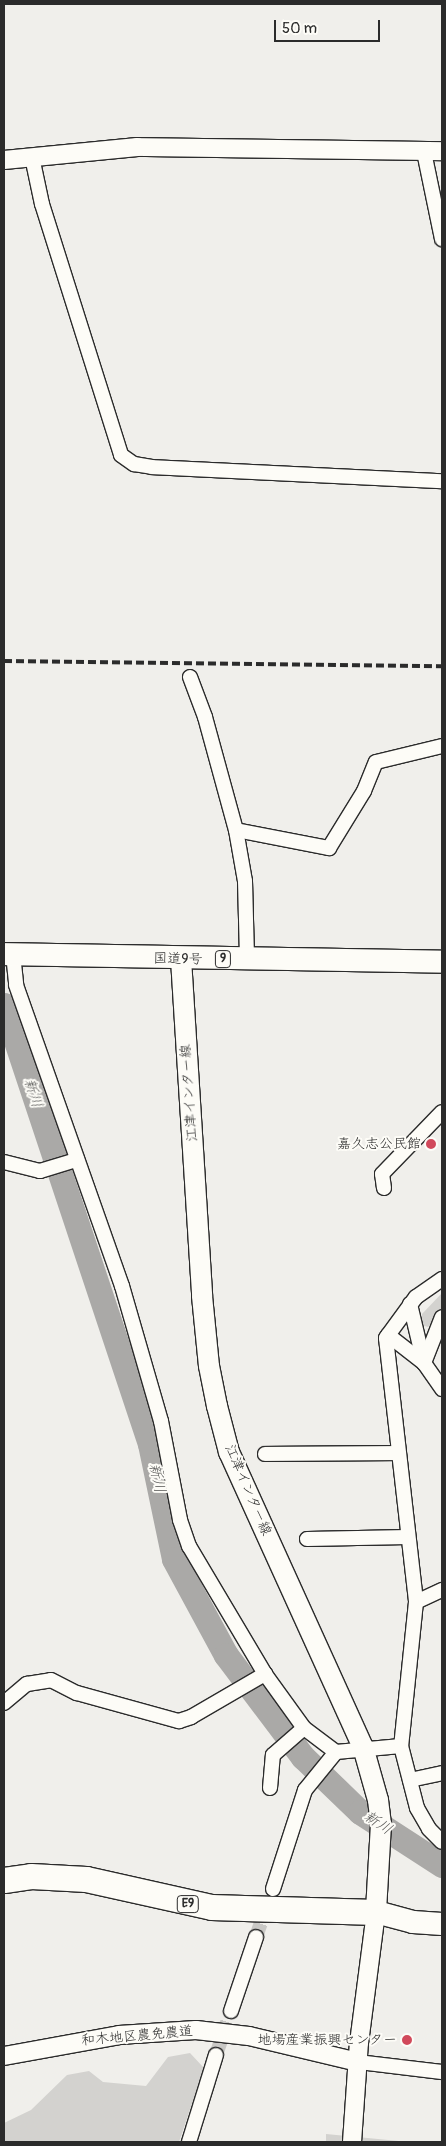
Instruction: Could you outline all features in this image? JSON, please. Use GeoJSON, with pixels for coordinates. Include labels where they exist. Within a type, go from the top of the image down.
{"type":"FeatureCollection","features":[{"type":"Feature","properties":{"kind":"highway","name":"国道9号"},"geometry":{"type":"LineString","coordinates":[[7,952],[181,959],[442,962]]}},
{"type":"Feature","properties":{"kind":"highway","name":"E9"},"geometry":{"type":"LineString","coordinates":[[4,1880],[31,1876],[78,1878],[211,1907],[376,1912]]}},
{"type":"Feature","properties":{"kind":"highway"},"geometry":{"type":"LineString","coordinates":[[376,1912],[410,1908],[442,1909]]}},
{"type":"Feature","properties":{"kind":"highway"},"geometry":{"type":"LineString","coordinates":[[376,1912],[413,1922],[442,1924]]}},
{"type":"Feature","properties":{"kind":"main road","name":"江津インター線"},"geometry":{"type":"LineString","coordinates":[[181,959],[202,1296],[209,1366],[217,1406],[229,1452],[363,1747],[378,1800],[381,1844],[376,1912]]}},
{"type":"Feature","properties":{"kind":"street"},"geometry":{"type":"LineString","coordinates":[[4,160],[137,147],[204,146],[442,151]]}},
{"type":"Feature","properties":{"kind":"street"},"geometry":{"type":"LineString","coordinates":[[424,152],[442,239]]}},
{"type":"Feature","properties":{"kind":"street"},"geometry":{"type":"LineString","coordinates":[[32,156],[42,204],[121,455],[134,464],[152,467],[442,481]]}},
{"type":"Feature","properties":{"kind":"street"},"geometry":{"type":"LineString","coordinates":[[190,677],[206,717],[236,830],[245,881],[247,960]]}},
{"type":"Feature","properties":{"kind":"street"},"geometry":{"type":"LineString","coordinates":[[236,830],[329,848],[352,811],[376,762],[442,746]]}},
{"type":"Feature","properties":{"kind":"street"},"geometry":{"type":"LineString","coordinates":[[7,952],[16,985],[74,1161],[138,1340],[161,1421],[180,1520],[189,1546],[263,1675],[302,1729],[332,1755]]}},
{"type":"Feature","properties":{"kind":"street"},"geometry":{"type":"LineString","coordinates":[[384,1188],[382,1174],[442,1112]]}},
{"type":"Feature","properties":{"kind":"street"},"geometry":{"type":"LineString","coordinates":[[4,1162],[45,1171],[74,1161]]}},
{"type":"Feature","properties":{"kind":"street"},"geometry":{"type":"LineString","coordinates":[[442,1278],[410,1304],[388,1335],[397,1453],[416,1602],[401,1746],[417,1808],[429,1829],[442,1842]]}},
{"type":"Feature","properties":{"kind":"street"},"geometry":{"type":"LineString","coordinates":[[410,1304],[424,1362]]}},
{"type":"Feature","properties":{"kind":"street"},"geometry":{"type":"LineString","coordinates":[[424,1362],[442,1316]]}},
{"type":"Feature","properties":{"kind":"street"},"geometry":{"type":"LineString","coordinates":[[388,1335],[424,1362],[442,1389]]}},
{"type":"Feature","properties":{"kind":"street"},"geometry":{"type":"LineString","coordinates":[[265,1454],[397,1453]]}},
{"type":"Feature","properties":{"kind":"street"},"geometry":{"type":"LineString","coordinates":[[308,1539],[408,1537]]}},
{"type":"Feature","properties":{"kind":"street"},"geometry":{"type":"LineString","coordinates":[[416,1602],[442,1590]]}},
{"type":"Feature","properties":{"kind":"street"},"geometry":{"type":"LineString","coordinates":[[4,1703],[27,1684],[51,1680],[77,1693],[179,1721],[238,1691],[263,1675]]}},
{"type":"Feature","properties":{"kind":"street"},"geometry":{"type":"LineString","coordinates":[[270,1788],[271,1760],[282,1745],[302,1729]]}},
{"type":"Feature","properties":{"kind":"street"},"geometry":{"type":"LineString","coordinates":[[273,1889],[301,1798],[315,1776],[332,1755],[363,1747],[401,1746]]}},
{"type":"Feature","properties":{"kind":"street"},"geometry":{"type":"LineString","coordinates":[[410,1780],[442,1773]]}},
{"type":"Feature","properties":{"kind":"street"},"geometry":{"type":"LineString","coordinates":[[352,2142],[358,2062],[376,1912]]}},
{"type":"Feature","properties":{"kind":"street"},"geometry":{"type":"LineString","coordinates":[[231,2011],[256,1937]]}},
{"type":"Feature","properties":{"kind":"street","name":"和木地区農免農道"},"geometry":{"type":"LineString","coordinates":[[4,2056],[119,2035],[196,2030],[249,2036],[358,2062]]}},
{"type":"Feature","properties":{"kind":"street"},"geometry":{"type":"LineString","coordinates":[[189,2142],[216,2055]]}},
{"type":"Feature","properties":{"kind":"street"},"geometry":{"type":"LineString","coordinates":[[358,2062],[442,2072]]}},
{"type":"Feature","properties":{"kind":"shaded area"},"geometry":{"type":"Polygon","coordinates":[[[442,1293],[442,1310],[428,1327],[422,1325],[422,1314],[442,1293]]]}},
{"type":"Feature","properties":{"kind":"shaded area"},"geometry":{"type":"Polygon","coordinates":[[[190,2053],[204,2068],[179,2142],[4,2142],[4,2123],[31,2110],[67,2075],[89,2071],[103,2082],[146,2086],[168,2057],[190,2053]]]}},
{"type":"Feature","properties":{"kind":"shaded area"},"geometry":{"type":"Polygon","coordinates":[[[326,2134],[409,2142],[326,2142],[326,2134]]]}},
{"type":"Feature","properties":{"kind":"waterway","name":"新川"},"geometry":{"type":"LineString","coordinates":[[4,1005],[150,1444],[174,1559],[226,1655],[303,1757],[360,1812],[442,1865]]}},
{"type":"Feature","properties":{"kind":"tunnel"},"geometry":{"type":"LineString","coordinates":[[256,1937],[267,1905]]}},
{"type":"Feature","properties":{"kind":"tunnel"},"geometry":{"type":"LineString","coordinates":[[216,2055],[231,2011]]}},
{"type":"Feature","properties":{"kind":"railway"},"geometry":{"type":"LineString","coordinates":[[4,661],[442,666]]}},
{"type":"Feature","properties":{"kind":"place","name":"嘉久志公民館"},"geometry":{"type":"Point","coordinates":[431,1144]}},
{"type":"Feature","properties":{"kind":"place","name":"地場産業振興センター"},"geometry":{"type":"Point","coordinates":[407,2040]}}]}
